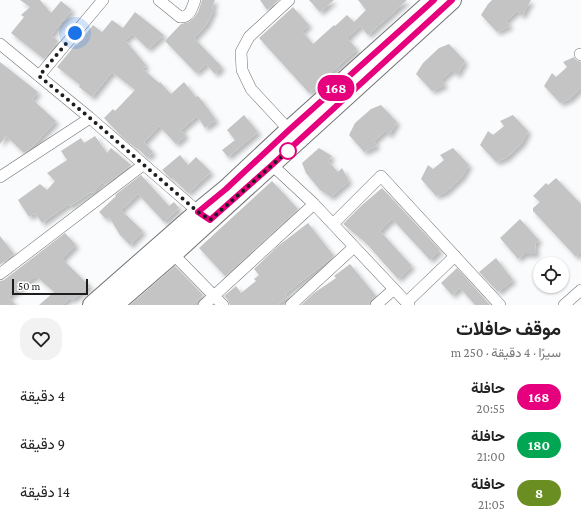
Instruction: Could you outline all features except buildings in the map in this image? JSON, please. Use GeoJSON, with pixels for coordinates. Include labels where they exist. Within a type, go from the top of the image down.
{"type":"FeatureCollection","features":[{"type":"Feature","properties":{"kind":"main road"},"geometry":{"type":"LineString","coordinates":[[114,305],[173,254],[226,189],[289,130],[434,0]]}},
{"type":"Feature","properties":{"kind":"main road"},"geometry":{"type":"LineString","coordinates":[[92,305],[204,216],[272,165],[452,0]]}},
{"type":"Feature","properties":{"kind":"street"},"geometry":{"type":"LineString","coordinates":[[39,76],[103,0]]}},
{"type":"Feature","properties":{"kind":"street"},"geometry":{"type":"LineString","coordinates":[[159,0],[180,17],[187,16],[195,0]]}},
{"type":"Feature","properties":{"kind":"street"},"geometry":{"type":"LineString","coordinates":[[286,1],[249,37],[241,52],[241,64],[242,70],[251,88],[289,130]]}},
{"type":"Feature","properties":{"kind":"street"},"geometry":{"type":"LineString","coordinates":[[0,44],[90,118],[204,216]]}},
{"type":"Feature","properties":{"kind":"street"},"geometry":{"type":"LineString","coordinates":[[0,177],[90,118]]}},
{"type":"Feature","properties":{"kind":"street"},"geometry":{"type":"LineString","coordinates":[[0,274],[143,165]]}},
{"type":"Feature","properties":{"kind":"street"},"geometry":{"type":"LineString","coordinates":[[272,165],[314,204],[408,304],[455,256]]}},
{"type":"Feature","properties":{"kind":"street"},"geometry":{"type":"LineString","coordinates":[[333,224],[382,176],[500,305]]}},
{"type":"Feature","properties":{"kind":"street"},"geometry":{"type":"LineString","coordinates":[[204,305],[314,204]]}},
{"type":"Feature","properties":{"kind":"street"},"geometry":{"type":"LineString","coordinates":[[291,305],[354,247]]}},
{"type":"Feature","properties":{"kind":"street"},"geometry":{"type":"LineString","coordinates":[[173,254],[223,305]]}},
{"type":"Feature","properties":{"kind":"street"},"geometry":{"type":"LineString","coordinates":[[376,305],[394,289]]}},
{"type":"Feature","properties":{"kind":"street"},"geometry":{"type":"LineString","coordinates":[[564,305],[581,290]]}},
{"type":"Feature","properties":{"kind":"bus line","name":"168"},"geometry":{"type":"LineString","coordinates":[[434,0],[289,130],[226,189],[198,212],[210,220],[452,0]]}},
{"type":"Feature","properties":{"kind":"route"},"geometry":{"type":"LineString","coordinates":[[75,33],[39,76],[90,118],[198,212],[210,220],[288,151]]}}]}
